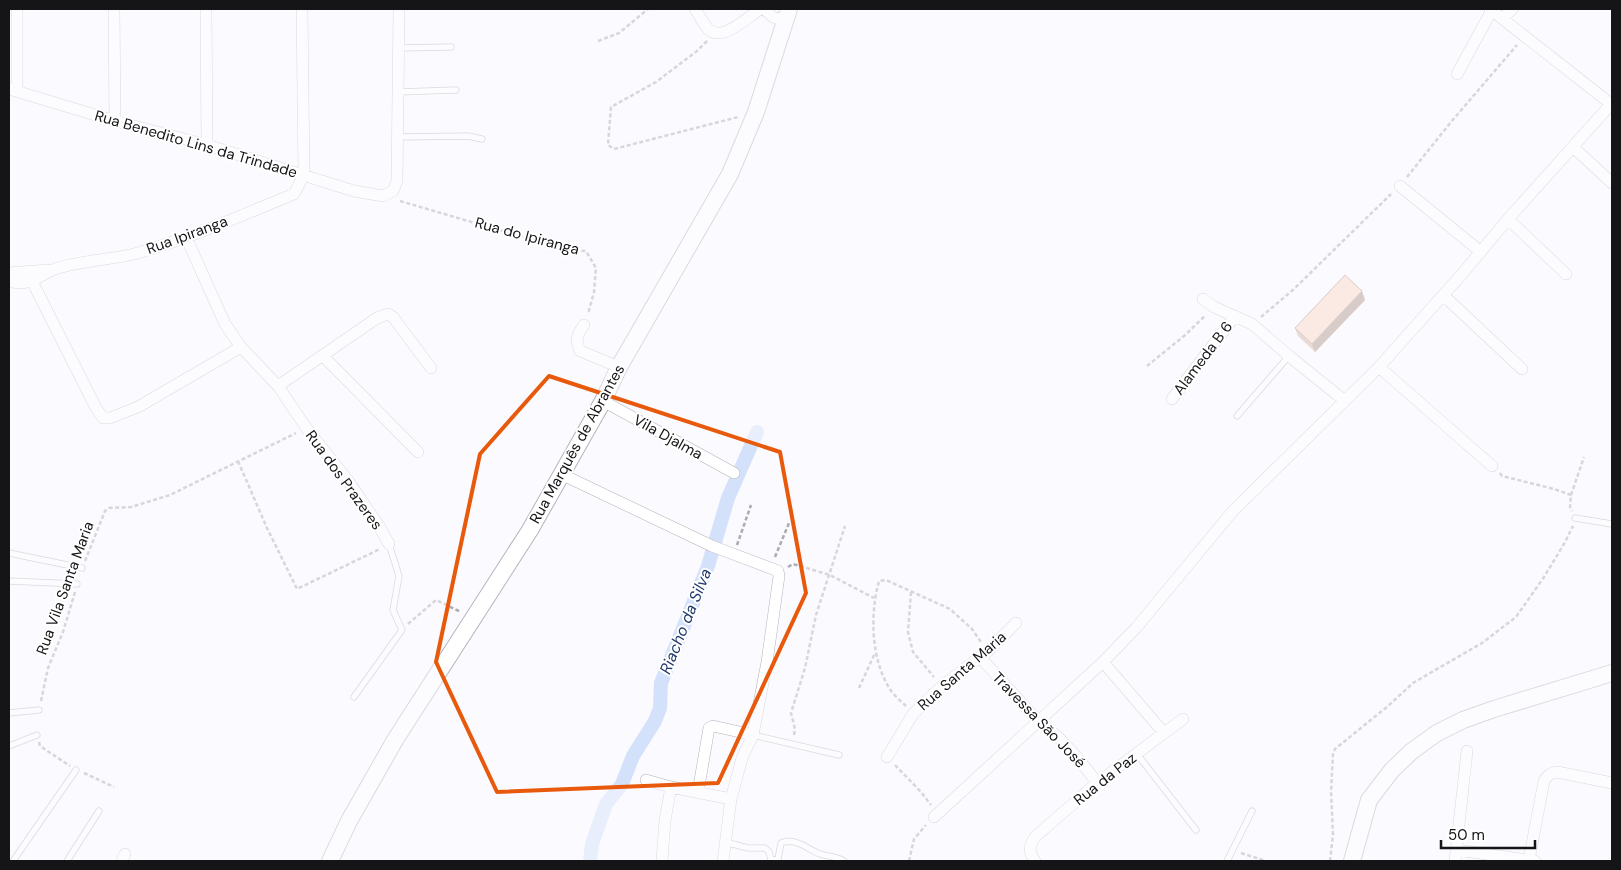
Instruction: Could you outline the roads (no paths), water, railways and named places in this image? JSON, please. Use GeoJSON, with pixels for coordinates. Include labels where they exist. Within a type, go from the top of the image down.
{"type":"FeatureCollection","features":[{"type":"Feature","properties":{"kind":"street"},"geometry":{"type":"LineString","coordinates":[[13,90],[17,9]]}},
{"type":"Feature","properties":{"kind":"street"},"geometry":{"type":"LineString","coordinates":[[114,9],[115,121]]}},
{"type":"Feature","properties":{"kind":"street"},"geometry":{"type":"LineString","coordinates":[[206,9],[207,145]]}},
{"type":"Feature","properties":{"kind":"street"},"geometry":{"type":"LineString","coordinates":[[302,9],[304,175]]}},
{"type":"Feature","properties":{"kind":"street"},"geometry":{"type":"LineString","coordinates":[[398,137],[399,9]]}},
{"type":"Feature","properties":{"kind":"street"},"geometry":{"type":"LineString","coordinates":[[695,9],[709,29],[715,33],[722,34],[760,9]]}},
{"type":"Feature","properties":{"kind":"street"},"geometry":{"type":"LineString","coordinates":[[764,9],[773,17],[787,15]]}},
{"type":"Feature","properties":{"kind":"street"},"geometry":{"type":"LineString","coordinates":[[934,817],[1103,662],[1136,628],[1232,512],[1379,367],[1611,104],[1491,9],[1457,74]]}},
{"type":"Feature","properties":{"kind":"street"},"geometry":{"type":"LineString","coordinates":[[1503,18],[1512,9]]}},
{"type":"Feature","properties":{"kind":"street","name":"Rua Marquês de Abrantes"},"geometry":{"type":"LineString","coordinates":[[330,861],[349,821],[395,740],[530,530],[603,401],[619,368],[730,174],[756,112],[787,15]]}},
{"type":"Feature","properties":{"kind":"street","name":"Rua Benedito Lins da Trindade"},"geometry":{"type":"LineString","coordinates":[[13,90],[115,121],[207,145],[354,191],[384,196],[393,191],[397,181],[398,137]]}},
{"type":"Feature","properties":{"kind":"street"},"geometry":{"type":"LineString","coordinates":[[1573,147],[1612,182]]}},
{"type":"Feature","properties":{"kind":"street","name":"Rua Ipiranga"},"geometry":{"type":"LineString","coordinates":[[10,281],[56,269],[134,254],[186,237],[294,194],[304,175]]}},
{"type":"Feature","properties":{"kind":"street"},"geometry":{"type":"LineString","coordinates":[[1400,186],[1481,252]]}},
{"type":"Feature","properties":{"kind":"street"},"geometry":{"type":"LineString","coordinates":[[1508,219],[1566,274]]}},
{"type":"Feature","properties":{"kind":"street","name":"Rua dos Prazeres"},"geometry":{"type":"LineString","coordinates":[[186,237],[225,324],[241,347],[278,386],[307,428],[349,482],[389,544]]}},
{"type":"Feature","properties":{"kind":"street","name":"Rua Ipiranga"},"geometry":{"type":"LineString","coordinates":[[10,281],[32,281],[56,269]]}},
{"type":"Feature","properties":{"kind":"street"},"geometry":{"type":"LineString","coordinates":[[32,281],[96,408],[103,418],[110,418],[138,407],[241,347]]}},
{"type":"Feature","properties":{"kind":"street"},"geometry":{"type":"LineString","coordinates":[[1444,295],[1522,369]]}},
{"type":"Feature","properties":{"kind":"street"},"geometry":{"type":"LineString","coordinates":[[1203,299],[1214,307],[1252,324],[1345,401]]}},
{"type":"Feature","properties":{"kind":"street"},"geometry":{"type":"LineString","coordinates":[[278,386],[377,318],[388,314],[393,317],[431,368]]}},
{"type":"Feature","properties":{"kind":"street","name":"Alameda B 6"},"geometry":{"type":"LineString","coordinates":[[1172,399],[1235,316]]}},
{"type":"Feature","properties":{"kind":"street"},"geometry":{"type":"LineString","coordinates":[[584,325],[578,334],[576,342],[580,351],[619,368]]}},
{"type":"Feature","properties":{"kind":"street"},"geometry":{"type":"LineString","coordinates":[[323,356],[418,452]]}},
{"type":"Feature","properties":{"kind":"street"},"geometry":{"type":"LineString","coordinates":[[1379,367],[1492,466]]}},
{"type":"Feature","properties":{"kind":"street","name":"Vila Djalma"},"geometry":{"type":"LineString","coordinates":[[603,401],[734,473]]}},
{"type":"Feature","properties":{"kind":"street"},"geometry":{"type":"LineString","coordinates":[[561,474],[712,546],[774,570],[779,576],[767,662],[753,735],[742,758],[731,799],[723,861]]}},
{"type":"Feature","properties":{"kind":"street","name":"Rua Santa Maria"},"geometry":{"type":"LineString","coordinates":[[887,757],[913,714],[942,686],[984,654],[1016,623]]}},
{"type":"Feature","properties":{"kind":"street","name":"Travessa São José"},"geometry":{"type":"LineString","coordinates":[[984,654],[1038,721],[1047,727],[1085,767],[1097,783]]}},
{"type":"Feature","properties":{"kind":"street"},"geometry":{"type":"LineString","coordinates":[[1103,662],[1164,733]]}},
{"type":"Feature","properties":{"kind":"street"},"geometry":{"type":"LineString","coordinates":[[1352,861],[1369,800],[1379,785],[1401,760],[1418,747],[1448,727],[1475,716],[1612,673]]}},
{"type":"Feature","properties":{"kind":"street","name":"Rua da Paz"},"geometry":{"type":"LineString","coordinates":[[1035,861],[1030,853],[1030,843],[1036,836],[1097,783],[1184,719]]}},
{"type":"Feature","properties":{"kind":"street"},"geometry":{"type":"LineString","coordinates":[[698,792],[710,728],[713,726],[753,735]]}},
{"type":"Feature","properties":{"kind":"street"},"geometry":{"type":"LineString","coordinates":[[1467,751],[1456,856],[1533,861],[1544,781],[1548,775],[1557,772],[1612,784]]}},
{"type":"Feature","properties":{"kind":"street"},"geometry":{"type":"LineString","coordinates":[[646,780],[731,799]]}},
{"type":"Feature","properties":{"kind":"street"},"geometry":{"type":"LineString","coordinates":[[662,861],[665,820],[671,787]]}},
{"type":"Feature","properties":{"kind":"lane"},"geometry":{"type":"LineString","coordinates":[[399,48],[451,47]]}},
{"type":"Feature","properties":{"kind":"lane"},"geometry":{"type":"LineString","coordinates":[[398,92],[456,90]]}},
{"type":"Feature","properties":{"kind":"lane"},"geometry":{"type":"LineString","coordinates":[[398,137],[468,136],[482,139]]}},
{"type":"Feature","properties":{"kind":"lane"},"geometry":{"type":"LineString","coordinates":[[1237,416],[1289,356]]}},
{"type":"Feature","properties":{"kind":"lane"},"geometry":{"type":"LineString","coordinates":[[1575,518],[1612,524]]}},
{"type":"Feature","properties":{"kind":"lane","name":"Rua dos Prazeres"},"geometry":{"type":"LineString","coordinates":[[354,697],[402,630],[393,610],[399,576],[389,544]]}},
{"type":"Feature","properties":{"kind":"lane"},"geometry":{"type":"LineString","coordinates":[[9,552],[82,568]]}},
{"type":"Feature","properties":{"kind":"lane"},"geometry":{"type":"LineString","coordinates":[[9,581],[77,584]]}},
{"type":"Feature","properties":{"kind":"lane"},"geometry":{"type":"LineString","coordinates":[[9,713],[39,710]]}},
{"type":"Feature","properties":{"kind":"lane"},"geometry":{"type":"LineString","coordinates":[[9,746],[37,735]]}},
{"type":"Feature","properties":{"kind":"lane"},"geometry":{"type":"LineString","coordinates":[[753,735],[839,756]]}},
{"type":"Feature","properties":{"kind":"lane"},"geometry":{"type":"LineString","coordinates":[[1137,754],[1196,830]]}},
{"type":"Feature","properties":{"kind":"lane"},"geometry":{"type":"LineString","coordinates":[[13,861],[76,770]]}},
{"type":"Feature","properties":{"kind":"lane"},"geometry":{"type":"LineString","coordinates":[[67,861],[99,811]]}},
{"type":"Feature","properties":{"kind":"lane"},"geometry":{"type":"LineString","coordinates":[[1227,861],[1252,811]]}},
{"type":"Feature","properties":{"kind":"lane"},"geometry":{"type":"LineString","coordinates":[[725,842],[748,848],[765,848],[769,852],[771,860],[778,858],[781,843],[787,841],[799,843],[820,854],[844,861]]}},
{"type":"Feature","properties":{"kind":"lane"},"geometry":{"type":"LineString","coordinates":[[819,861],[820,854]]}},
{"type":"Feature","properties":{"kind":"waterway","name":"Riacho da Silva"},"geometry":{"type":"LineString","coordinates":[[590,861],[592,844],[606,804],[622,784],[633,756],[655,721],[660,708],[661,683],[708,566],[728,498],[757,432]]}}]}
